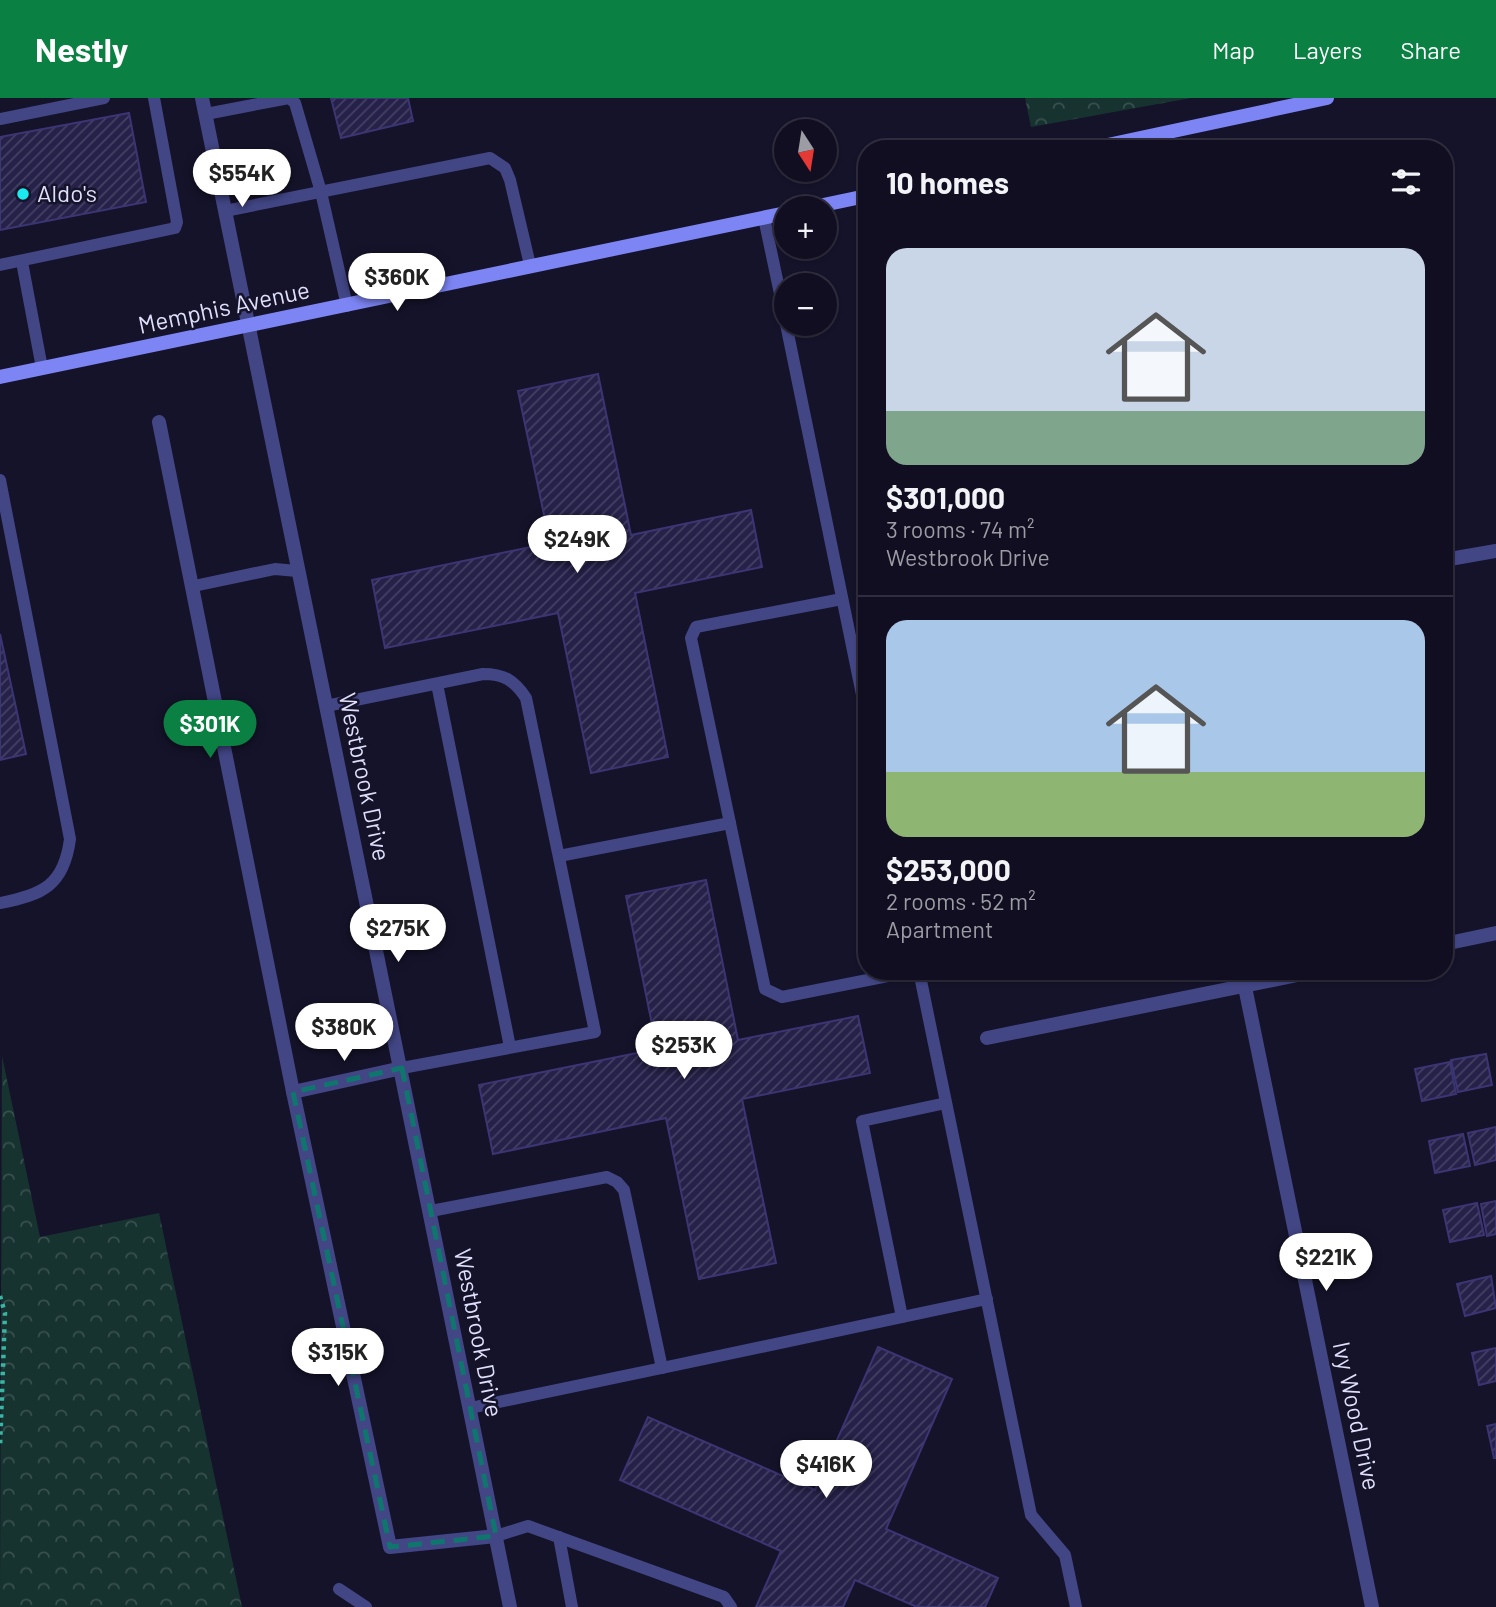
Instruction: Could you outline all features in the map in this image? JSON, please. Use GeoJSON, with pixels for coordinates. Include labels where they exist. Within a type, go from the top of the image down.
{"type":"FeatureCollection","features":[{"type":"Feature","properties":{"kind":"main road"},"geometry":{"type":"LineString","coordinates":[[1130,140],[1327,98]]}},
{"type":"Feature","properties":{"kind":"main road"},"geometry":{"type":"LineString","coordinates":[[837,202],[858,198]]}},
{"type":"Feature","properties":{"kind":"main road","name":"Memphis Avenue"},"geometry":{"type":"LineString","coordinates":[[0,377],[774,216]]}},
{"type":"Feature","properties":{"kind":"street","name":"Westbrook Drive"},"geometry":{"type":"LineString","coordinates":[[202,98],[510,1607]]}},
{"type":"Feature","properties":{"kind":"street"},"geometry":{"type":"LineString","coordinates":[[159,422],[194,586],[293,1092],[390,1547],[496,1536]]}},
{"type":"Feature","properties":{"kind":"street"},"geometry":{"type":"LineString","coordinates":[[1453,558],[1496,551]]}},
{"type":"Feature","properties":{"kind":"street"},"geometry":{"type":"LineString","coordinates":[[1453,942],[1496,933]]}},
{"type":"Feature","properties":{"kind":"street"},"geometry":{"type":"LineString","coordinates":[[987,1038],[1274,980]]}},
{"type":"Feature","properties":{"kind":"street","name":"Ivy Wood Drive"},"geometry":{"type":"LineString","coordinates":[[1245,986],[1372,1607]]}},
{"type":"Feature","properties":{"kind":"street"},"geometry":{"type":"LineString","coordinates":[[293,1092],[402,1068]]}},
{"type":"Feature","properties":{"kind":"lane"},"geometry":{"type":"LineString","coordinates":[[0,119],[104,98]]}},
{"type":"Feature","properties":{"kind":"lane"},"geometry":{"type":"LineString","coordinates":[[0,265],[175,228],[177,222],[154,98]]}},
{"type":"Feature","properties":{"kind":"lane"},"geometry":{"type":"LineString","coordinates":[[205,114],[289,98],[300,113],[347,306]]}},
{"type":"Feature","properties":{"kind":"lane"},"geometry":{"type":"LineString","coordinates":[[225,211],[490,158],[505,168],[510,180],[530,265]]}},
{"type":"Feature","properties":{"kind":"lane"},"geometry":{"type":"LineString","coordinates":[[764,218],[776,273]]}},
{"type":"Feature","properties":{"kind":"lane"},"geometry":{"type":"LineString","coordinates":[[22,262],[42,368]]}},
{"type":"Feature","properties":{"kind":"lane"},"geometry":{"type":"LineString","coordinates":[[789,336],[858,676]]}},
{"type":"Feature","properties":{"kind":"lane"},"geometry":{"type":"LineString","coordinates":[[0,480],[70,839],[65,867],[58,878],[46,888],[0,903]]}},
{"type":"Feature","properties":{"kind":"lane"},"geometry":{"type":"LineString","coordinates":[[194,586],[275,569],[297,571]]}},
{"type":"Feature","properties":{"kind":"lane"},"geometry":{"type":"LineString","coordinates":[[842,599],[696,627],[691,638],[765,989],[782,997],[868,980]]}},
{"type":"Feature","properties":{"kind":"lane"},"geometry":{"type":"LineString","coordinates":[[326,706],[493,674],[516,684],[526,698],[595,1032],[402,1068]]}},
{"type":"Feature","properties":{"kind":"lane"},"geometry":{"type":"LineString","coordinates":[[437,684],[510,1047]]}},
{"type":"Feature","properties":{"kind":"lane"},"geometry":{"type":"LineString","coordinates":[[559,856],[730,823]]}},
{"type":"Feature","properties":{"kind":"lane"},"geometry":{"type":"LineString","coordinates":[[921,980],[1031,1515],[1065,1555],[1076,1607]]}},
{"type":"Feature","properties":{"kind":"lane"},"geometry":{"type":"LineString","coordinates":[[902,1317],[862,1121],[946,1103]]}},
{"type":"Feature","properties":{"kind":"lane"},"geometry":{"type":"LineString","coordinates":[[430,1211],[607,1177],[617,1182],[624,1190],[662,1368]]}},
{"type":"Feature","properties":{"kind":"lane"},"geometry":{"type":"LineString","coordinates":[[470,1408],[987,1299]]}},
{"type":"Feature","properties":{"kind":"lane"},"geometry":{"type":"LineString","coordinates":[[496,1536],[528,1526],[724,1597],[731,1607]]}},
{"type":"Feature","properties":{"kind":"lane"},"geometry":{"type":"LineString","coordinates":[[559,1537],[572,1607]]}},
{"type":"Feature","properties":{"kind":"lane"},"geometry":{"type":"LineString","coordinates":[[339,1589],[366,1607]]}},
{"type":"Feature","properties":{"kind":"path"},"geometry":{"type":"LineString","coordinates":[[0,1296],[5,1313],[0,1448]]}},
{"type":"Feature","properties":{"kind":"highlighted area"},"geometry":{"type":"Polygon","coordinates":[[[402,1068],[496,1536],[390,1547],[293,1092],[402,1068]]]}},
{"type":"Feature","properties":{"kind":"green space"},"geometry":{"type":"Polygon","coordinates":[[[1025,98],[1191,98],[1031,127],[1025,98]]]}},
{"type":"Feature","properties":{"kind":"green space"},"geometry":{"type":"Polygon","coordinates":[[[2,1056],[40,1237],[159,1213],[242,1607],[0,1607],[2,1056]]]}},
{"type":"Feature","properties":{"kind":"building"},"geometry":{"type":"Polygon","coordinates":[[[331,98],[408,98],[413,121],[341,138],[331,98]]]}},
{"type":"Feature","properties":{"kind":"building"},"geometry":{"type":"Polygon","coordinates":[[[129,113],[146,202],[0,230],[0,137],[129,113]]]}},
{"type":"Feature","properties":{"kind":"building"},"geometry":{"type":"Polygon","coordinates":[[[598,374],[631,535],[751,510],[762,567],[635,593],[668,757],[591,773],[558,613],[385,648],[372,580],[550,543],[518,391],[598,374]]]}},
{"type":"Feature","properties":{"kind":"building"},"geometry":{"type":"Polygon","coordinates":[[[0,634],[26,754],[0,760],[0,634]]]}},
{"type":"Feature","properties":{"kind":"building"},"geometry":{"type":"Polygon","coordinates":[[[706,880],[738,1040],[858,1016],[870,1073],[742,1099],[776,1263],[699,1279],[666,1118],[493,1154],[479,1085],[657,1049],[626,896],[706,880]]]}},
{"type":"Feature","properties":{"kind":"building"},"geometry":{"type":"Polygon","coordinates":[[[1486,1054],[1492,1085],[1458,1092],[1451,1060],[1486,1054]]]}},
{"type":"Feature","properties":{"kind":"building"},"geometry":{"type":"Polygon","coordinates":[[[1450,1062],[1456,1094],[1422,1101],[1415,1069],[1450,1062]]]}},
{"type":"Feature","properties":{"kind":"building"},"geometry":{"type":"Polygon","coordinates":[[[1496,1127],[1496,1160],[1475,1165],[1468,1133],[1496,1127]]]}},
{"type":"Feature","properties":{"kind":"building"},"geometry":{"type":"Polygon","coordinates":[[[1463,1134],[1470,1166],[1435,1173],[1429,1141],[1463,1134]]]}},
{"type":"Feature","properties":{"kind":"building"},"geometry":{"type":"Polygon","coordinates":[[[1496,1201],[1496,1234],[1487,1236],[1481,1204],[1496,1201]]]}},
{"type":"Feature","properties":{"kind":"building"},"geometry":{"type":"Polygon","coordinates":[[[1477,1203],[1484,1235],[1450,1242],[1443,1210],[1477,1203]]]}},
{"type":"Feature","properties":{"kind":"building"},"geometry":{"type":"Polygon","coordinates":[[[1491,1276],[1496,1308],[1465,1316],[1457,1284],[1491,1276]]]}},
{"type":"Feature","properties":{"kind":"building"},"geometry":{"type":"Polygon","coordinates":[[[878,1347],[952,1379],[886,1529],[998,1578],[985,1607],[917,1607],[855,1580],[843,1607],[756,1607],[781,1551],[620,1480],[648,1417],[815,1490],[878,1347]]]}},
{"type":"Feature","properties":{"kind":"building"},"geometry":{"type":"Polygon","coordinates":[[[1496,1348],[1496,1381],[1479,1385],[1472,1353],[1496,1348]]]}},
{"type":"Feature","properties":{"kind":"building"},"geometry":{"type":"Polygon","coordinates":[[[1496,1424],[1496,1458],[1494,1458],[1487,1426],[1496,1424]]]}},
{"type":"Feature","properties":{"kind":"place","name":"Aldo's"},"geometry":{"type":"Point","coordinates":[23,194]}}]}
